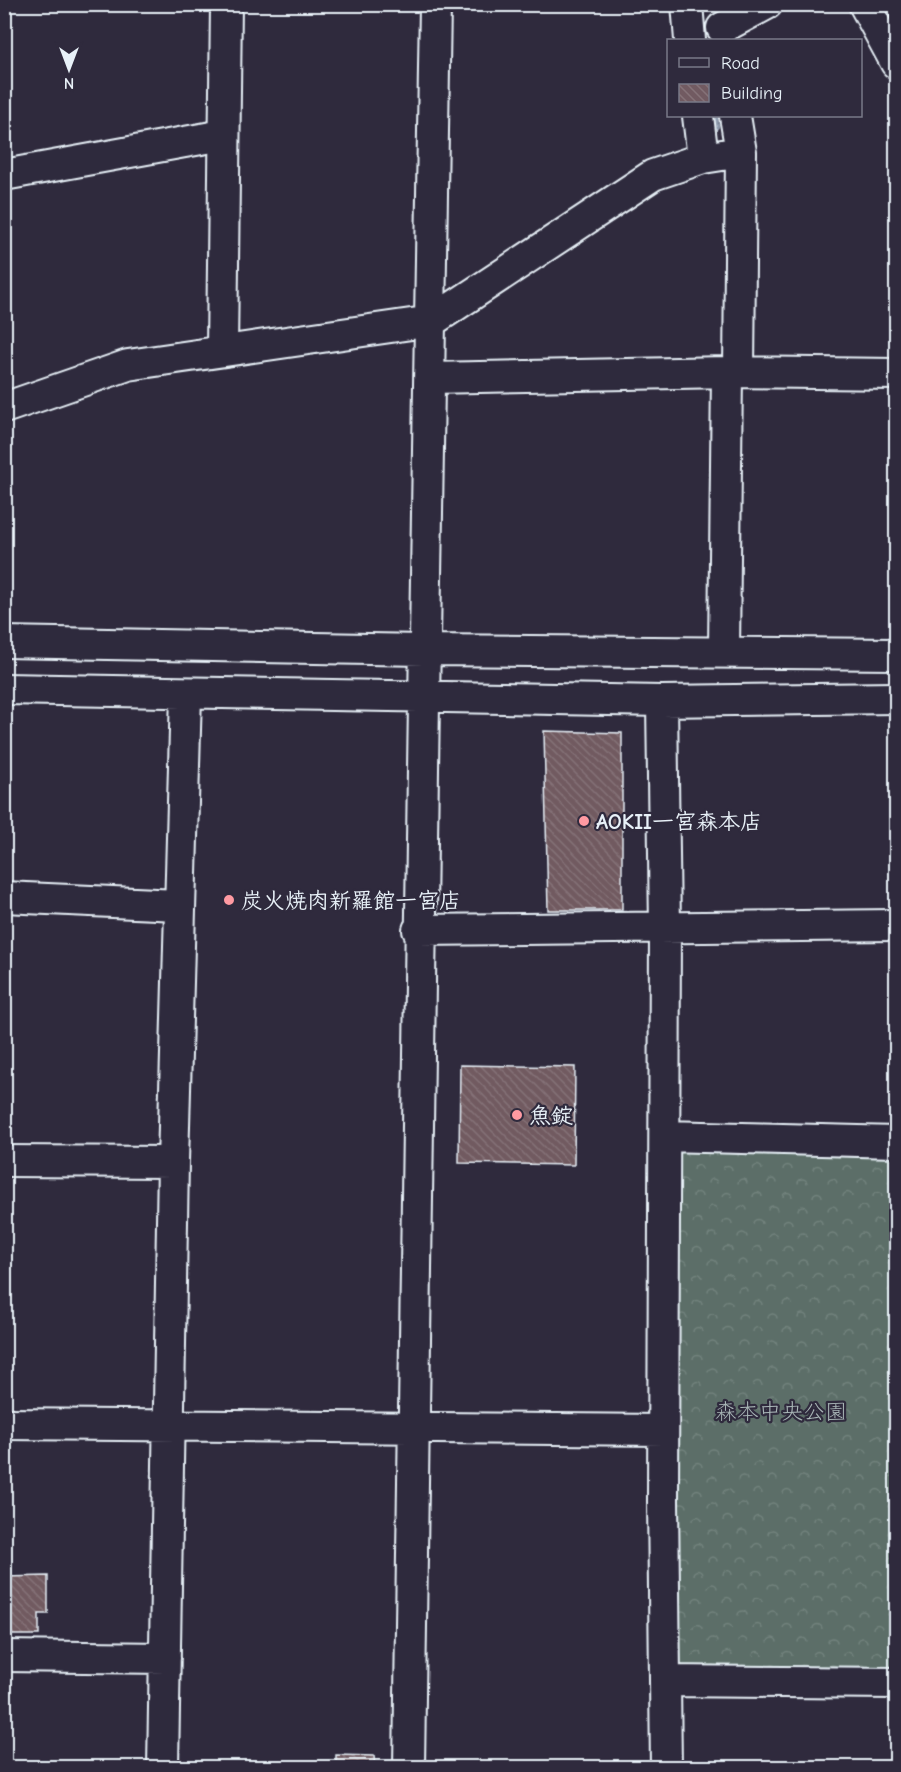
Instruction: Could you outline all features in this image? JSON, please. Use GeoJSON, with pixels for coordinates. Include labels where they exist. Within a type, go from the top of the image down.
{"type":"FeatureCollection","features":[{"type":"Feature","properties":{"kind":"street"},"geometry":{"type":"LineString","coordinates":[[222,351],[226,4]]}},
{"type":"Feature","properties":{"kind":"street"},"geometry":{"type":"LineString","coordinates":[[409,1767],[418,930],[432,321],[435,4]]}},
{"type":"Feature","properties":{"kind":"street"},"geometry":{"type":"LineString","coordinates":[[687,4],[690,39]]}},
{"type":"Feature","properties":{"kind":"street"},"geometry":{"type":"LineString","coordinates":[[722,24],[767,4]]}},
{"type":"Feature","properties":{"kind":"street"},"geometry":{"type":"LineString","coordinates":[[864,4],[897,63]]}},
{"type":"Feature","properties":{"kind":"street"},"geometry":{"type":"LineString","coordinates":[[698,117],[703,158]]}},
{"type":"Feature","properties":{"kind":"street"},"geometry":{"type":"LineString","coordinates":[[724,652],[741,152],[735,117]]}},
{"type":"Feature","properties":{"kind":"street"},"geometry":{"type":"LineString","coordinates":[[4,175],[224,135]]}},
{"type":"Feature","properties":{"kind":"street"},"geometry":{"type":"LineString","coordinates":[[4,408],[128,365],[432,321],[653,175],[703,158],[741,152]]}},
{"type":"Feature","properties":{"kind":"street"},"geometry":{"type":"LineString","coordinates":[[430,378],[733,372],[897,374]]}},
{"type":"Feature","properties":{"kind":"street"},"geometry":{"type":"LineString","coordinates":[[4,642],[423,650],[897,654]]}},
{"type":"Feature","properties":{"kind":"street"},"geometry":{"type":"LineString","coordinates":[[4,689],[662,701],[897,698]]}},
{"type":"Feature","properties":{"kind":"street"},"geometry":{"type":"LineString","coordinates":[[163,1767],[178,905],[186,694]]}},
{"type":"Feature","properties":{"kind":"street"},"geometry":{"type":"LineString","coordinates":[[662,701],[665,929],[663,1430],[666,1767]]}},
{"type":"Feature","properties":{"kind":"street"},"geometry":{"type":"LineString","coordinates":[[4,897],[178,905]]}},
{"type":"Feature","properties":{"kind":"street"},"geometry":{"type":"LineString","coordinates":[[418,930],[897,925]]}},
{"type":"Feature","properties":{"kind":"street"},"geometry":{"type":"LineString","coordinates":[[665,1136],[897,1142]]}},
{"type":"Feature","properties":{"kind":"street"},"geometry":{"type":"LineString","coordinates":[[4,1161],[173,1162]]}},
{"type":"Feature","properties":{"kind":"street"},"geometry":{"type":"LineString","coordinates":[[4,1424],[663,1430]]}},
{"type":"Feature","properties":{"kind":"street"},"geometry":{"type":"LineString","coordinates":[[4,1656],[165,1658]]}},
{"type":"Feature","properties":{"kind":"street"},"geometry":{"type":"LineString","coordinates":[[665,1681],[897,1683]]}},
{"type":"Feature","properties":{"kind":"green space","name":"森本中央公園"},"geometry":{"type":"Polygon","coordinates":[[[665,1136],[896,1142],[896,1683],[665,1681],[665,1136]]]}},
{"type":"Feature","properties":{"kind":"building","name":"AOKII一宮森本店"},"geometry":{"type":"Polygon","coordinates":[[[544,731],[622,733],[622,910],[548,910],[544,731]]]}},
{"type":"Feature","properties":{"kind":"building","name":"魚錠"},"geometry":{"type":"Polygon","coordinates":[[[460,1065],[575,1067],[574,1165],[459,1163],[460,1065]]]}},
{"type":"Feature","properties":{"kind":"building"},"geometry":{"type":"Polygon","coordinates":[[[48,1576],[48,1614],[39,1614],[39,1635],[4,1635],[4,1577],[48,1576]]]}},
{"type":"Feature","properties":{"kind":"building"},"geometry":{"type":"Polygon","coordinates":[[[336,1755],[374,1756],[375,1768],[336,1768],[336,1755]]]}},
{"type":"Feature","properties":{"kind":"waterway"},"geometry":{"type":"LineString","coordinates":[[714,117],[715,126]]}},
{"type":"Feature","properties":{"kind":"place","name":"AOKII一宮森本店"},"geometry":{"type":"Point","coordinates":[584,821]}},
{"type":"Feature","properties":{"kind":"place","name":"炭火焼肉新羅館一宮店"},"geometry":{"type":"Point","coordinates":[229,900]}},
{"type":"Feature","properties":{"kind":"place","name":"魚錠"},"geometry":{"type":"Point","coordinates":[517,1115]}}]}
